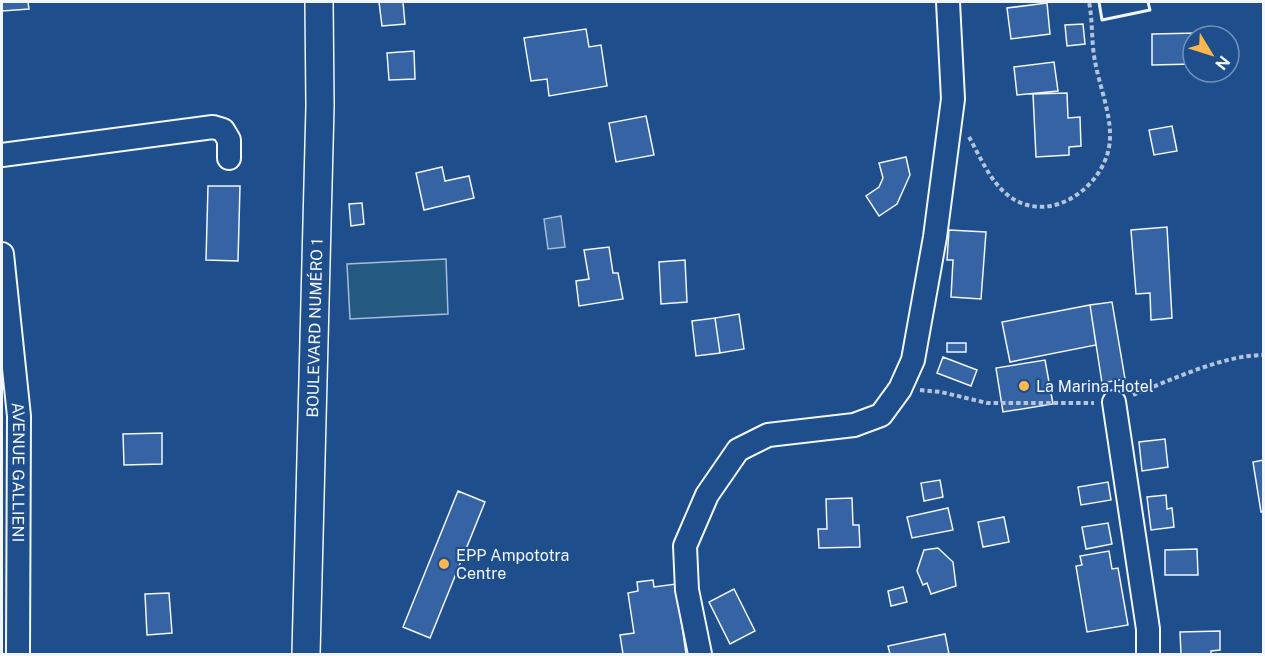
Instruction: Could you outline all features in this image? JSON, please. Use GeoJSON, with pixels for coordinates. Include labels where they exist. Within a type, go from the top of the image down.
{"type":"FeatureCollection","features":[{"type":"Feature","properties":{"kind":"main road","name":"BOULEVARD NUMÉRO 1"},"geometry":{"type":"LineString","coordinates":[[306,654],[320,106],[320,2]]}},
{"type":"Feature","properties":{"kind":"street"},"geometry":{"type":"LineString","coordinates":[[699,654],[687,590],[685,546],[707,495],[738,450],[768,435],[855,425],[881,415],[900,389],[913,360],[934,237],[953,99],[948,2]]}},
{"type":"Feature","properties":{"kind":"street"},"geometry":{"type":"LineString","coordinates":[[2,154],[213,127],[223,130],[229,141],[229,158]]}},
{"type":"Feature","properties":{"kind":"street","name":"AVENUE GALLIENI"},"geometry":{"type":"LineString","coordinates":[[2,254],[20,416],[18,654]]}},
{"type":"Feature","properties":{"kind":"street"},"geometry":{"type":"LineString","coordinates":[[1114,402],[1148,629],[1148,654]]}},
{"type":"Feature","properties":{"kind":"path"},"geometry":{"type":"LineString","coordinates":[[968,136],[999,188],[1019,202],[1042,206],[1059,203],[1067,201],[1088,188],[1104,161],[1110,138],[1094,58],[1089,2]]}},
{"type":"Feature","properties":{"kind":"path"},"geometry":{"type":"LineString","coordinates":[[900,389],[941,392],[987,403],[1114,402],[1185,374],[1250,355],[1263,355]]}},
{"type":"Feature","properties":{"kind":"shaded area"},"geometry":{"type":"Polygon","coordinates":[[[561,216],[565,247],[548,249],[544,219],[561,216]]]}},
{"type":"Feature","properties":{"kind":"shaded area"},"geometry":{"type":"Polygon","coordinates":[[[446,259],[448,314],[350,319],[347,264],[446,259]]]}},
{"type":"Feature","properties":{"kind":"building"},"geometry":{"type":"Polygon","coordinates":[[[2,2],[28,2],[29,9],[2,11],[2,2]]]}},
{"type":"Feature","properties":{"kind":"building"},"geometry":{"type":"Polygon","coordinates":[[[379,2],[403,2],[405,24],[382,26],[379,2]]]}},
{"type":"Feature","properties":{"kind":"building"},"geometry":{"type":"Polygon","coordinates":[[[1047,3],[1050,34],[1011,39],[1007,8],[1047,3]]]}},
{"type":"Feature","properties":{"kind":"building"},"geometry":{"type":"Polygon","coordinates":[[[1083,24],[1085,44],[1067,46],[1065,25],[1083,24]]]}},
{"type":"Feature","properties":{"kind":"building"},"geometry":{"type":"Polygon","coordinates":[[[586,29],[589,47],[601,45],[607,86],[549,96],[547,79],[531,81],[524,38],[586,29]]]}},
{"type":"Feature","properties":{"kind":"building"},"geometry":{"type":"Polygon","coordinates":[[[1181,33],[1181,64],[1152,65],[1152,34],[1181,33]]]}},
{"type":"Feature","properties":{"kind":"building"},"geometry":{"type":"Polygon","coordinates":[[[414,51],[415,79],[389,80],[387,53],[414,51]]]}},
{"type":"Feature","properties":{"kind":"building"},"geometry":{"type":"Polygon","coordinates":[[[1054,62],[1058,91],[1017,95],[1014,67],[1054,62]]]}},
{"type":"Feature","properties":{"kind":"building"},"geometry":{"type":"Polygon","coordinates":[[[1067,93],[1068,118],[1080,117],[1081,146],[1069,147],[1069,155],[1036,157],[1033,94],[1067,93]]]}},
{"type":"Feature","properties":{"kind":"building"},"geometry":{"type":"Polygon","coordinates":[[[646,116],[654,155],[616,162],[609,123],[646,116]]]}},
{"type":"Feature","properties":{"kind":"building"},"geometry":{"type":"Polygon","coordinates":[[[1172,126],[1177,151],[1154,155],[1149,130],[1172,126]]]}},
{"type":"Feature","properties":{"kind":"building"},"geometry":{"type":"Polygon","coordinates":[[[906,157],[910,175],[897,204],[879,216],[866,196],[879,187],[883,178],[879,163],[906,157]]]}},
{"type":"Feature","properties":{"kind":"building"},"geometry":{"type":"Polygon","coordinates":[[[442,167],[445,181],[469,176],[474,198],[424,210],[416,173],[442,167]]]}},
{"type":"Feature","properties":{"kind":"building"},"geometry":{"type":"Polygon","coordinates":[[[208,186],[240,186],[238,261],[206,260],[208,186]]]}},
{"type":"Feature","properties":{"kind":"building"},"geometry":{"type":"Polygon","coordinates":[[[362,203],[364,224],[351,226],[349,204],[362,203]]]}},
{"type":"Feature","properties":{"kind":"building"},"geometry":{"type":"Polygon","coordinates":[[[1167,227],[1172,318],[1151,320],[1150,293],[1136,294],[1131,230],[1167,227]]]}},
{"type":"Feature","properties":{"kind":"building"},"geometry":{"type":"Polygon","coordinates":[[[949,230],[986,232],[981,299],[951,297],[953,260],[947,260],[949,230]]]}},
{"type":"Feature","properties":{"kind":"building"},"geometry":{"type":"Polygon","coordinates":[[[609,247],[613,273],[618,273],[623,299],[579,306],[576,281],[589,279],[584,250],[609,247]]]}},
{"type":"Feature","properties":{"kind":"building"},"geometry":{"type":"Polygon","coordinates":[[[685,260],[687,302],[661,304],[659,262],[685,260]]]}},
{"type":"Feature","properties":{"kind":"building"},"geometry":{"type":"Polygon","coordinates":[[[1112,302],[1125,379],[1102,383],[1090,305],[1112,302]]]}},
{"type":"Feature","properties":{"kind":"building"},"geometry":{"type":"Polygon","coordinates":[[[1090,305],[1096,345],[1010,362],[1002,322],[1090,305]]]}},
{"type":"Feature","properties":{"kind":"building"},"geometry":{"type":"Polygon","coordinates":[[[739,314],[744,349],[720,353],[715,318],[739,314]]]}},
{"type":"Feature","properties":{"kind":"building"},"geometry":{"type":"Polygon","coordinates":[[[715,318],[720,353],[696,356],[692,321],[715,318]]]}},
{"type":"Feature","properties":{"kind":"building"},"geometry":{"type":"Polygon","coordinates":[[[947,343],[966,343],[966,352],[947,352],[947,343]]]}},
{"type":"Feature","properties":{"kind":"building"},"geometry":{"type":"Polygon","coordinates":[[[943,357],[977,370],[971,386],[937,373],[943,357]]]}},
{"type":"Feature","properties":{"kind":"building","name":"La Marina Hotel"},"geometry":{"type":"Polygon","coordinates":[[[1045,360],[1053,404],[1003,412],[996,368],[1045,360]]]}},
{"type":"Feature","properties":{"kind":"building"},"geometry":{"type":"Polygon","coordinates":[[[162,433],[162,464],[124,465],[123,434],[162,433]]]}},
{"type":"Feature","properties":{"kind":"building"},"geometry":{"type":"Polygon","coordinates":[[[1165,439],[1168,467],[1142,471],[1139,442],[1165,439]]]}},
{"type":"Feature","properties":{"kind":"building"},"geometry":{"type":"Polygon","coordinates":[[[1264,460],[1264,512],[1261,512],[1253,462],[1264,460]]]}},
{"type":"Feature","properties":{"kind":"building"},"geometry":{"type":"Polygon","coordinates":[[[940,480],[943,497],[924,501],[921,483],[940,480]]]}},
{"type":"Feature","properties":{"kind":"building"},"geometry":{"type":"Polygon","coordinates":[[[1108,482],[1111,500],[1081,505],[1078,487],[1108,482]]]}},
{"type":"Feature","properties":{"kind":"building","name":"EPP Ampototra Centre"},"geometry":{"type":"Polygon","coordinates":[[[458,491],[485,502],[430,638],[403,627],[458,491]]]}},
{"type":"Feature","properties":{"kind":"building"},"geometry":{"type":"Polygon","coordinates":[[[1166,495],[1167,509],[1172,508],[1174,527],[1151,530],[1147,497],[1166,495]]]}},
{"type":"Feature","properties":{"kind":"building"},"geometry":{"type":"Polygon","coordinates":[[[852,498],[853,525],[859,525],[860,547],[819,548],[818,529],[827,529],[826,499],[852,498]]]}},
{"type":"Feature","properties":{"kind":"building"},"geometry":{"type":"Polygon","coordinates":[[[948,508],[953,530],[912,538],[907,517],[948,508]]]}},
{"type":"Feature","properties":{"kind":"building"},"geometry":{"type":"Polygon","coordinates":[[[1004,517],[1009,542],[983,547],[978,522],[1004,517]]]}},
{"type":"Feature","properties":{"kind":"building"},"geometry":{"type":"Polygon","coordinates":[[[1108,523],[1112,544],[1086,549],[1082,527],[1108,523]]]}},
{"type":"Feature","properties":{"kind":"building"},"geometry":{"type":"Polygon","coordinates":[[[938,548],[953,562],[956,586],[931,594],[927,583],[923,585],[917,571],[924,550],[938,548]]]}},
{"type":"Feature","properties":{"kind":"building"},"geometry":{"type":"Polygon","coordinates":[[[1197,549],[1198,575],[1165,575],[1165,550],[1197,549]]]}},
{"type":"Feature","properties":{"kind":"building"},"geometry":{"type":"Polygon","coordinates":[[[1109,551],[1112,569],[1118,568],[1128,625],[1087,632],[1076,566],[1082,565],[1080,556],[1109,551]]]}},
{"type":"Feature","properties":{"kind":"building"},"geometry":{"type":"Polygon","coordinates":[[[653,580],[654,587],[676,584],[686,654],[623,654],[620,635],[634,633],[628,593],[638,591],[637,582],[653,580]]]}},
{"type":"Feature","properties":{"kind":"building"},"geometry":{"type":"Polygon","coordinates":[[[903,587],[907,602],[891,606],[888,591],[903,587]]]}},
{"type":"Feature","properties":{"kind":"building"},"geometry":{"type":"Polygon","coordinates":[[[734,589],[755,631],[730,644],[709,602],[734,589]]]}},
{"type":"Feature","properties":{"kind":"building"},"geometry":{"type":"Polygon","coordinates":[[[169,593],[172,633],[147,635],[145,594],[169,593]]]}},
{"type":"Feature","properties":{"kind":"building"},"geometry":{"type":"Polygon","coordinates":[[[1220,631],[1220,650],[1211,651],[1211,654],[1181,654],[1180,632],[1220,631]]]}},
{"type":"Feature","properties":{"kind":"building"},"geometry":{"type":"Polygon","coordinates":[[[945,634],[949,654],[890,654],[888,646],[945,634]]]}},
{"type":"Feature","properties":{"kind":"wall"},"geometry":{"type":"LineString","coordinates":[[1099,2],[1102,20],[1150,10],[1148,2]]}},
{"type":"Feature","properties":{"kind":"place","name":"La Marina Hotel"},"geometry":{"type":"Point","coordinates":[1024,386]}},
{"type":"Feature","properties":{"kind":"place","name":"EPP Ampototra Centre"},"geometry":{"type":"Point","coordinates":[444,564]}}]}
